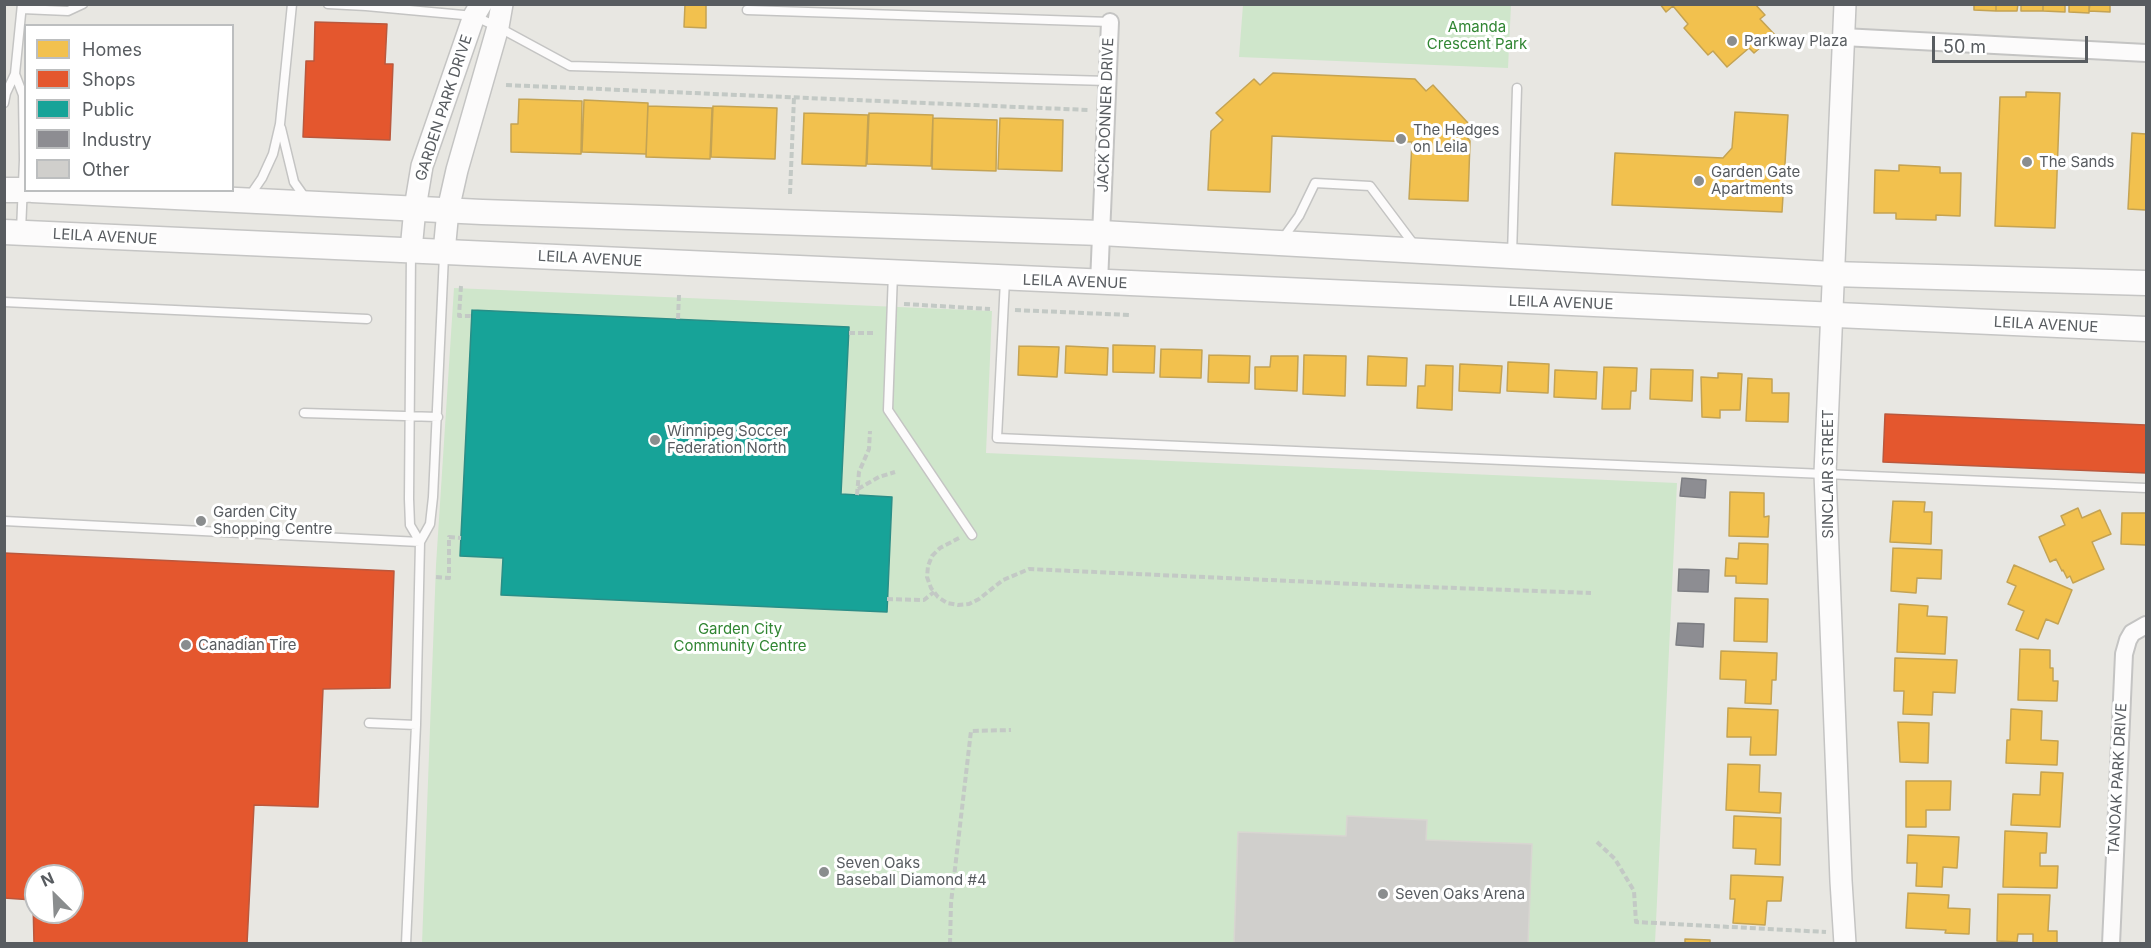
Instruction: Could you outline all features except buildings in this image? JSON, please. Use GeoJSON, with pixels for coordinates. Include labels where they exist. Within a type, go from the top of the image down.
{"type":"FeatureCollection","features":[{"type":"Feature","properties":{"kind":"main road"},"geometry":{"type":"LineString","coordinates":[[66,192],[448,210],[1101,233],[1832,274],[2146,283]]}},
{"type":"Feature","properties":{"kind":"main road","name":"LEILA AVENUE"},"geometry":{"type":"LineString","coordinates":[[13,233],[2146,329]]}},
{"type":"Feature","properties":{"kind":"street","name":"GARDEN PARK DRIVE"},"geometry":{"type":"LineString","coordinates":[[444,252],[448,210],[457,170],[498,27],[502,4]]}},
{"type":"Feature","properties":{"kind":"street","name":"SINCLAIR STREET"},"geometry":{"type":"LineString","coordinates":[[1845,4],[1825,473],[1845,938]]}},
{"type":"Feature","properties":{"kind":"street","name":"GARDEN PARK DRIVE"},"geometry":{"type":"LineString","coordinates":[[411,250],[415,207],[423,166],[478,10]]}},
{"type":"Feature","properties":{"kind":"street","name":"JACK DONNER DRIVE"},"geometry":{"type":"LineString","coordinates":[[1099,283],[1110,22]]}},
{"type":"Feature","properties":{"kind":"street"},"geometry":{"type":"LineString","coordinates":[[1843,37],[2146,53]]}},
{"type":"Feature","properties":{"kind":"street","name":"TANOAK PARK DRIVE"},"geometry":{"type":"LineString","coordinates":[[2111,944],[2124,654],[2132,633],[2146,625]]}},
{"type":"Feature","properties":{"kind":"lane"},"geometry":{"type":"LineString","coordinates":[[4,103],[15,74],[22,7],[68,11],[83,4]]}},
{"type":"Feature","properties":{"kind":"lane"},"geometry":{"type":"LineString","coordinates":[[246,200],[262,178],[273,154],[280,124],[292,4]]}},
{"type":"Feature","properties":{"kind":"lane"},"geometry":{"type":"LineString","coordinates":[[328,4],[478,10],[498,27],[570,66],[1108,81]]}},
{"type":"Feature","properties":{"kind":"lane","name":"JACK DONNER DRIVE"},"geometry":{"type":"LineString","coordinates":[[747,10],[1110,22]]}},
{"type":"Feature","properties":{"kind":"lane"},"geometry":{"type":"LineString","coordinates":[[4,73],[15,74]]}},
{"type":"Feature","properties":{"kind":"lane"},"geometry":{"type":"LineString","coordinates":[[13,233],[24,160],[23,95],[15,74]]}},
{"type":"Feature","properties":{"kind":"lane"},"geometry":{"type":"LineString","coordinates":[[1512,256],[1517,88]]}},
{"type":"Feature","properties":{"kind":"lane"},"geometry":{"type":"LineString","coordinates":[[280,124],[294,182],[310,203]]}},
{"type":"Feature","properties":{"kind":"lane"},"geometry":{"type":"LineString","coordinates":[[1279,243],[1299,216],[1315,183],[1370,186],[1419,251]]}},
{"type":"Feature","properties":{"kind":"lane"},"geometry":{"type":"LineString","coordinates":[[411,250],[408,416],[410,525],[420,542]]}},
{"type":"Feature","properties":{"kind":"lane"},"geometry":{"type":"LineString","coordinates":[[406,944],[416,725],[420,542],[430,524],[438,417],[444,252]]}},
{"type":"Feature","properties":{"kind":"lane"},"geometry":{"type":"LineString","coordinates":[[893,273],[888,411],[972,535]]}},
{"type":"Feature","properties":{"kind":"lane"},"geometry":{"type":"LineString","coordinates":[[1005,279],[997,438],[2146,488]]}},
{"type":"Feature","properties":{"kind":"lane"},"geometry":{"type":"LineString","coordinates":[[4,302],[367,319]]}},
{"type":"Feature","properties":{"kind":"lane"},"geometry":{"type":"LineString","coordinates":[[304,413],[438,417]]}},
{"type":"Feature","properties":{"kind":"lane"},"geometry":{"type":"LineString","coordinates":[[4,522],[420,542]]}},
{"type":"Feature","properties":{"kind":"lane"},"geometry":{"type":"LineString","coordinates":[[369,723],[416,725]]}},
{"type":"Feature","properties":{"kind":"path"},"geometry":{"type":"LineString","coordinates":[[506,85],[1088,110]]}},
{"type":"Feature","properties":{"kind":"path"},"geometry":{"type":"LineString","coordinates":[[790,194],[794,98]]}},
{"type":"Feature","properties":{"kind":"path"},"geometry":{"type":"LineString","coordinates":[[461,286],[459,316],[472,316]]}},
{"type":"Feature","properties":{"kind":"path"},"geometry":{"type":"LineString","coordinates":[[678,319],[679,295]]}},
{"type":"Feature","properties":{"kind":"path"},"geometry":{"type":"LineString","coordinates":[[891,304],[1130,315]]}},
{"type":"Feature","properties":{"kind":"path"},"geometry":{"type":"LineString","coordinates":[[849,333],[875,333]]}},
{"type":"Feature","properties":{"kind":"path"},"geometry":{"type":"LineString","coordinates":[[857,495],[859,472],[869,449],[870,431]]}},
{"type":"Feature","properties":{"kind":"path"},"geometry":{"type":"LineString","coordinates":[[858,489],[879,477],[895,472]]}},
{"type":"Feature","properties":{"kind":"path"},"geometry":{"type":"LineString","coordinates":[[972,535],[940,548],[932,556],[928,566],[927,577],[934,592],[947,603],[969,604],[1003,580],[1029,569],[1591,593]]}},
{"type":"Feature","properties":{"kind":"path"},"geometry":{"type":"LineString","coordinates":[[436,577],[449,578],[449,537],[461,538]]}},
{"type":"Feature","properties":{"kind":"path"},"geometry":{"type":"LineString","coordinates":[[888,599],[924,600],[934,592]]}},
{"type":"Feature","properties":{"kind":"path"},"geometry":{"type":"LineString","coordinates":[[950,944],[951,903],[971,731],[1011,730]]}},
{"type":"Feature","properties":{"kind":"path"},"geometry":{"type":"LineString","coordinates":[[1597,842],[1615,859],[1634,891],[1636,922],[1845,938]]}},
{"type":"Feature","properties":{"kind":"green space","name":"Amanda Crescent Park"},"geometry":{"type":"Polygon","coordinates":[[[1243,5],[1511,5],[1508,68],[1239,57],[1243,5]]]}},
{"type":"Feature","properties":{"kind":"green space","name":"Garden City Community Centre"},"geometry":{"type":"Polygon","coordinates":[[[454,288],[992,311],[986,453],[1677,483],[1655,943],[422,944],[436,565],[454,288]]]}},
{"type":"Feature","properties":{"kind":"place","name":"Parkway Plaza"},"geometry":{"type":"Point","coordinates":[1732,41]}},
{"type":"Feature","properties":{"kind":"place","name":"The Hedges on Leila"},"geometry":{"type":"Point","coordinates":[1401,139]}},
{"type":"Feature","properties":{"kind":"place","name":"The Sands"},"geometry":{"type":"Point","coordinates":[2027,162]}},
{"type":"Feature","properties":{"kind":"place","name":"Garden Gate Apartments"},"geometry":{"type":"Point","coordinates":[1699,181]}},
{"type":"Feature","properties":{"kind":"place","name":"Winnipeg Soccer Federation North"},"geometry":{"type":"Point","coordinates":[655,440]}},
{"type":"Feature","properties":{"kind":"place","name":"Garden City Shopping Centre"},"geometry":{"type":"Point","coordinates":[201,521]}},
{"type":"Feature","properties":{"kind":"place","name":"Canadian Tire"},"geometry":{"type":"Point","coordinates":[186,645]}},
{"type":"Feature","properties":{"kind":"place","name":"Seven Oaks Baseball Diamond #4"},"geometry":{"type":"Point","coordinates":[824,872]}},
{"type":"Feature","properties":{"kind":"place","name":"Seven Oaks Arena"},"geometry":{"type":"Point","coordinates":[1383,894]}}]}
